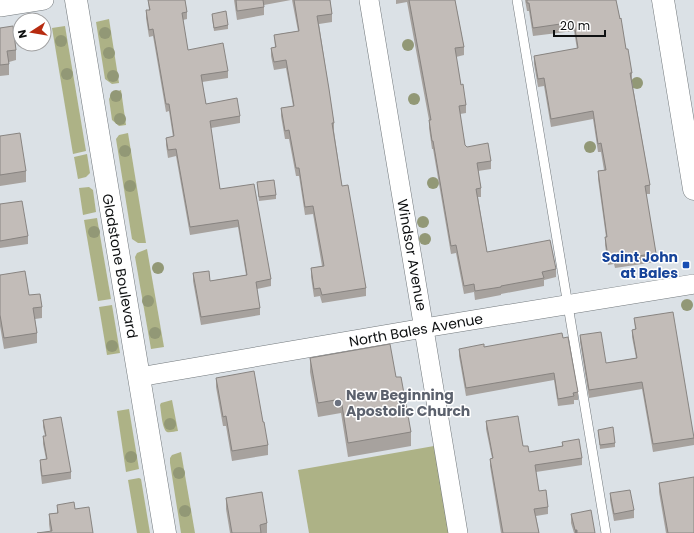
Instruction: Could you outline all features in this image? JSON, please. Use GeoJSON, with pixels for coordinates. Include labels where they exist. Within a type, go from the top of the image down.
{"type":"FeatureCollection","features":[{"type":"Feature","properties":{"kind":"street"},"geometry":{"type":"LineString","coordinates":[[0,8],[44,0]]}},
{"type":"Feature","properties":{"kind":"street","name":"Gladstone Boulevard"},"geometry":{"type":"LineString","coordinates":[[76,0],[165,533]]}},
{"type":"Feature","properties":{"kind":"street","name":"Windsor Avenue"},"geometry":{"type":"LineString","coordinates":[[369,0],[458,533]]}},
{"type":"Feature","properties":{"kind":"street"},"geometry":{"type":"LineString","coordinates":[[663,0],[694,189]]}},
{"type":"Feature","properties":{"kind":"street","name":"North Bales Avenue"},"geometry":{"type":"LineString","coordinates":[[139,377],[424,328],[694,284]]}},
{"type":"Feature","properties":{"kind":"lane"},"geometry":{"type":"LineString","coordinates":[[517,0],[606,533]]}},
{"type":"Feature","properties":{"kind":"green space"},"geometry":{"type":"Polygon","coordinates":[[[109,19],[119,83],[112,84],[105,79],[96,22],[109,19]]]}},
{"type":"Feature","properties":{"kind":"green space"},"geometry":{"type":"Polygon","coordinates":[[[65,26],[86,151],[73,154],[52,28],[65,26]]]}},
{"type":"Feature","properties":{"kind":"green space"},"geometry":{"type":"Polygon","coordinates":[[[121,90],[126,125],[119,126],[112,120],[109,99],[112,93],[121,90]]]}},
{"type":"Feature","properties":{"kind":"green space"},"geometry":{"type":"Polygon","coordinates":[[[128,133],[146,243],[138,243],[132,239],[116,139],[119,135],[128,133]]]}},
{"type":"Feature","properties":{"kind":"green space"},"geometry":{"type":"Polygon","coordinates":[[[87,154],[90,173],[86,177],[78,179],[74,157],[87,154]]]}},
{"type":"Feature","properties":{"kind":"green space"},"geometry":{"type":"Polygon","coordinates":[[[89,187],[93,190],[96,212],[83,215],[79,188],[89,187]]]}},
{"type":"Feature","properties":{"kind":"green space"},"geometry":{"type":"Polygon","coordinates":[[[97,218],[111,299],[98,301],[84,220],[97,218]]]}},
{"type":"Feature","properties":{"kind":"green space"},"geometry":{"type":"Polygon","coordinates":[[[147,249],[164,347],[151,349],[135,257],[137,253],[147,249]]]}},
{"type":"Feature","properties":{"kind":"green space"},"geometry":{"type":"Polygon","coordinates":[[[112,305],[120,353],[107,355],[99,307],[112,305]]]}},
{"type":"Feature","properties":{"kind":"green space"},"geometry":{"type":"Polygon","coordinates":[[[172,400],[178,431],[167,432],[164,427],[160,405],[161,403],[172,400]]]}},
{"type":"Feature","properties":{"kind":"green space"},"geometry":{"type":"Polygon","coordinates":[[[129,409],[139,469],[126,472],[117,411],[129,409]]]}},
{"type":"Feature","properties":{"kind":"green space"},"geometry":{"type":"Polygon","coordinates":[[[434,446],[449,533],[309,533],[298,470],[434,446]]]}},
{"type":"Feature","properties":{"kind":"green space"},"geometry":{"type":"Polygon","coordinates":[[[181,452],[195,533],[181,533],[170,458],[172,455],[181,452]]]}},
{"type":"Feature","properties":{"kind":"green space"},"geometry":{"type":"Polygon","coordinates":[[[141,479],[150,533],[137,533],[128,480],[141,479]]]}},
{"type":"Feature","properties":{"kind":"building"},"geometry":{"type":"Polygon","coordinates":[[[148,0],[185,0],[187,12],[182,13],[188,50],[223,43],[228,71],[201,75],[206,104],[237,98],[240,116],[210,121],[220,189],[254,184],[271,279],[256,282],[260,308],[201,317],[193,273],[209,271],[210,281],[247,275],[238,220],[190,227],[176,149],[168,150],[166,138],[174,136],[169,104],[166,104],[153,29],[149,30],[146,10],[150,10],[148,0]]]}},
{"type":"Feature","properties":{"kind":"building"},"geometry":{"type":"Polygon","coordinates":[[[236,0],[263,0],[264,7],[237,11],[236,0]]]}},
{"type":"Feature","properties":{"kind":"building"},"geometry":{"type":"Polygon","coordinates":[[[294,0],[330,0],[332,14],[317,16],[334,123],[332,123],[342,186],[348,185],[366,288],[322,295],[320,288],[314,289],[311,268],[324,266],[313,206],[305,207],[299,168],[296,168],[289,130],[285,131],[281,108],[294,106],[286,60],[274,62],[271,48],[276,47],[274,35],[299,31],[294,0]]]}},
{"type":"Feature","properties":{"kind":"building"},"geometry":{"type":"Polygon","coordinates":[[[409,0],[455,0],[464,47],[455,48],[466,105],[459,106],[465,145],[467,147],[488,143],[491,161],[477,163],[481,188],[476,189],[487,252],[550,240],[556,269],[542,272],[544,278],[475,291],[474,284],[464,286],[456,245],[451,246],[432,141],[429,120],[431,120],[409,0]]]}},
{"type":"Feature","properties":{"kind":"building"},"geometry":{"type":"Polygon","coordinates":[[[527,0],[616,0],[620,19],[621,18],[626,49],[628,49],[632,73],[630,73],[650,185],[645,186],[656,253],[615,260],[614,256],[608,257],[605,237],[607,237],[598,171],[606,170],[601,143],[598,144],[593,111],[551,119],[544,78],[538,79],[534,56],[578,48],[574,22],[533,28],[529,3],[527,3],[527,0]]]}},
{"type":"Feature","properties":{"kind":"building"},"geometry":{"type":"Polygon","coordinates":[[[226,11],[228,25],[214,28],[212,14],[226,11]]]}},
{"type":"Feature","properties":{"kind":"building"},"geometry":{"type":"Polygon","coordinates":[[[12,26],[12,50],[7,51],[9,64],[0,65],[0,28],[12,26]]]}},
{"type":"Feature","properties":{"kind":"building"},"geometry":{"type":"Polygon","coordinates":[[[20,133],[26,171],[0,175],[0,136],[20,133]]]}},
{"type":"Feature","properties":{"kind":"building"},"geometry":{"type":"Polygon","coordinates":[[[274,180],[276,195],[259,197],[257,182],[274,180]]]}},
{"type":"Feature","properties":{"kind":"building"},"geometry":{"type":"Polygon","coordinates":[[[22,201],[28,236],[0,241],[0,204],[22,201]]]}},
{"type":"Feature","properties":{"kind":"building"},"geometry":{"type":"Polygon","coordinates":[[[25,271],[29,295],[40,294],[42,307],[33,308],[37,333],[4,338],[0,315],[0,275],[25,271]]]}},
{"type":"Feature","properties":{"kind":"building"},"geometry":{"type":"Polygon","coordinates":[[[673,312],[694,438],[653,444],[642,382],[589,390],[580,335],[601,332],[606,363],[637,358],[632,330],[636,329],[634,318],[673,312]]]}},
{"type":"Feature","properties":{"kind":"building"},"geometry":{"type":"Polygon","coordinates":[[[562,333],[563,338],[568,337],[578,392],[573,393],[574,396],[558,399],[554,373],[466,388],[459,349],[484,344],[484,347],[562,333]]]}},
{"type":"Feature","properties":{"kind":"building","name":"New Beginning Apostolic Church"},"geometry":{"type":"Polygon","coordinates":[[[390,344],[396,377],[401,377],[411,432],[348,443],[341,399],[318,403],[310,358],[390,344]]]}},
{"type":"Feature","properties":{"kind":"building"},"geometry":{"type":"Polygon","coordinates":[[[254,371],[268,445],[232,451],[226,416],[223,417],[216,378],[254,371]]]}},
{"type":"Feature","properties":{"kind":"building"},"geometry":{"type":"Polygon","coordinates":[[[518,416],[523,446],[528,446],[529,452],[563,446],[562,442],[579,439],[582,458],[535,465],[539,491],[546,490],[548,507],[534,509],[539,533],[503,533],[490,459],[493,458],[486,421],[518,416]]]}},
{"type":"Feature","properties":{"kind":"building"},"geometry":{"type":"Polygon","coordinates":[[[61,417],[71,472],[42,476],[40,460],[47,459],[43,436],[46,436],[43,420],[61,417]]]}},
{"type":"Feature","properties":{"kind":"building"},"geometry":{"type":"Polygon","coordinates":[[[613,427],[615,443],[600,445],[598,430],[613,427]]]}},
{"type":"Feature","properties":{"kind":"building"},"geometry":{"type":"Polygon","coordinates":[[[694,477],[694,533],[668,533],[659,483],[694,477]]]}},
{"type":"Feature","properties":{"kind":"building"},"geometry":{"type":"Polygon","coordinates":[[[630,490],[634,510],[614,514],[610,493],[630,490]]]}},
{"type":"Feature","properties":{"kind":"building"},"geometry":{"type":"Polygon","coordinates":[[[262,492],[267,523],[260,525],[261,533],[232,533],[226,498],[262,492]]]}},
{"type":"Feature","properties":{"kind":"building"},"geometry":{"type":"Polygon","coordinates":[[[74,502],[75,509],[89,507],[93,533],[37,533],[52,531],[49,514],[58,513],[57,505],[74,502]]]}},
{"type":"Feature","properties":{"kind":"building"},"geometry":{"type":"Polygon","coordinates":[[[591,510],[595,533],[577,533],[571,514],[591,510]]]}},
{"type":"Feature","properties":{"kind":"place","name":"Saint John at Bales"},"geometry":{"type":"Point","coordinates":[686,265]}},
{"type":"Feature","properties":{"kind":"place","name":"New Beginning Apostolic Church"},"geometry":{"type":"Point","coordinates":[338,403]}}]}
